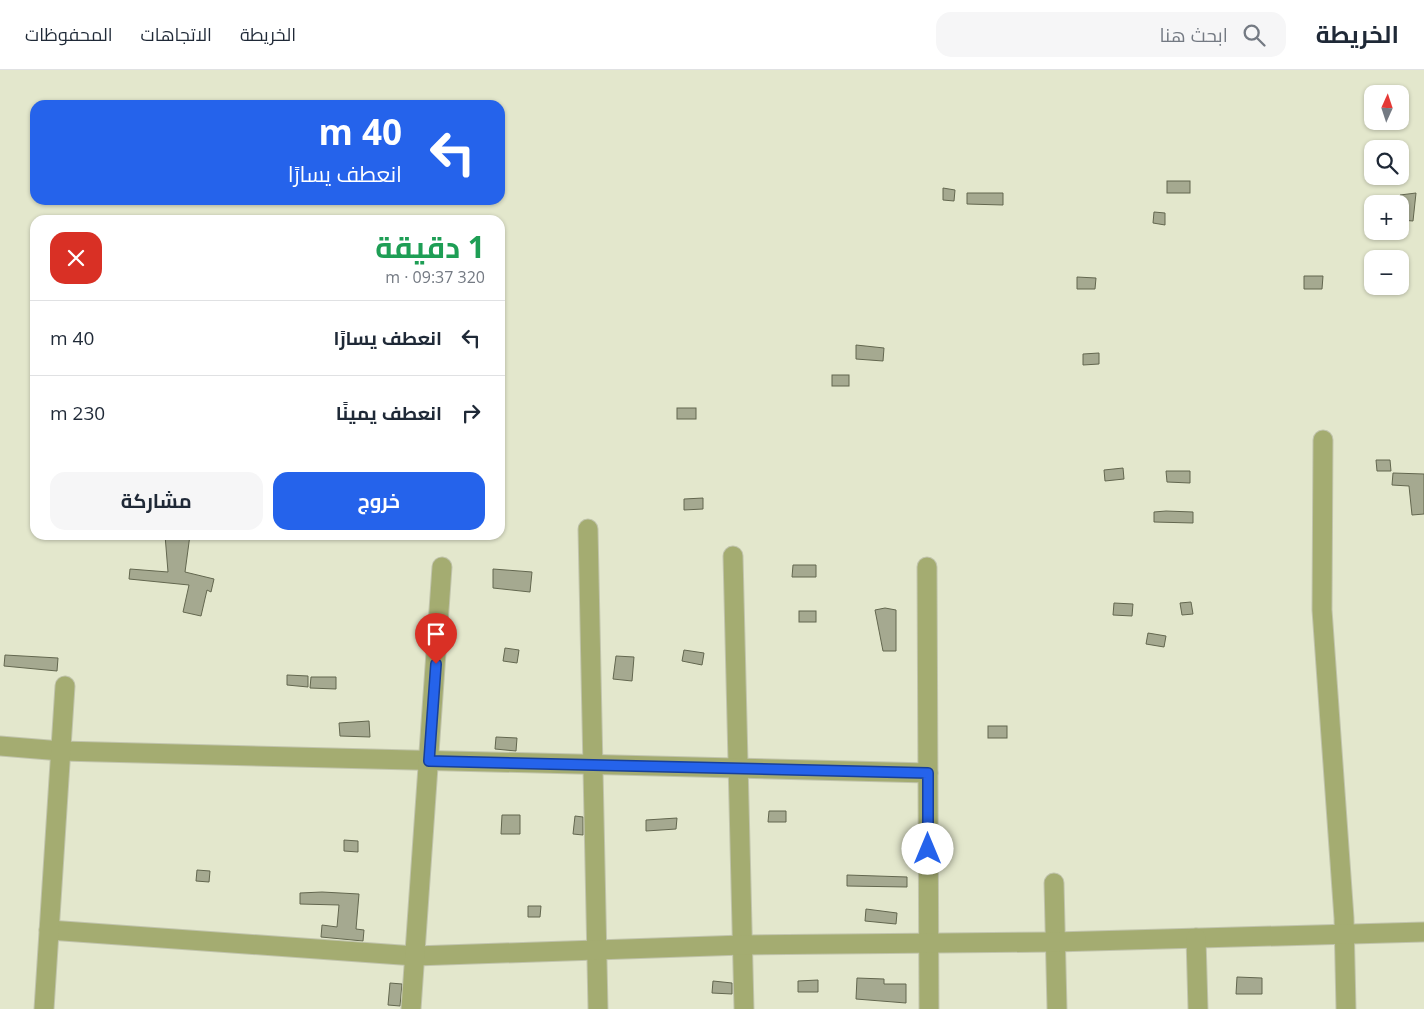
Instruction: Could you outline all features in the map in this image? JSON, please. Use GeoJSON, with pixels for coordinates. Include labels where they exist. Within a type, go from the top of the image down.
{"type":"FeatureCollection","features":[{"type":"Feature","properties":{"kind":"street"},"geometry":{"type":"LineString","coordinates":[[1323,440],[1322,610],[1344,934],[1346,1009]]}},
{"type":"Feature","properties":{"kind":"street"},"geometry":{"type":"LineString","coordinates":[[588,529],[598,1009]]}},
{"type":"Feature","properties":{"kind":"street"},"geometry":{"type":"LineString","coordinates":[[733,556],[744,1009]]}},
{"type":"Feature","properties":{"kind":"street"},"geometry":{"type":"LineString","coordinates":[[411,1009],[442,567]]}},
{"type":"Feature","properties":{"kind":"street"},"geometry":{"type":"LineString","coordinates":[[927,567],[929,1009]]}},
{"type":"Feature","properties":{"kind":"street"},"geometry":{"type":"LineString","coordinates":[[44,1009],[65,686]]}},
{"type":"Feature","properties":{"kind":"street"},"geometry":{"type":"LineString","coordinates":[[0,746],[61,751],[928,773]]}},
{"type":"Feature","properties":{"kind":"street"},"geometry":{"type":"LineString","coordinates":[[1054,883],[1057,1009]]}},
{"type":"Feature","properties":{"kind":"street"},"geometry":{"type":"LineString","coordinates":[[49,930],[415,956],[743,945],[1055,942],[1424,932]]}},
{"type":"Feature","properties":{"kind":"street"},"geometry":{"type":"LineString","coordinates":[[1196,938],[1198,1009]]}},
{"type":"Feature","properties":{"kind":"building"},"geometry":{"type":"Polygon","coordinates":[[[1167,181],[1190,181],[1190,193],[1167,193],[1167,181]]]}},
{"type":"Feature","properties":{"kind":"building"},"geometry":{"type":"Polygon","coordinates":[[[943,188],[955,190],[954,201],[943,200],[943,188]]]}},
{"type":"Feature","properties":{"kind":"building"},"geometry":{"type":"Polygon","coordinates":[[[967,193],[1003,193],[1003,205],[967,204],[967,193]]]}},
{"type":"Feature","properties":{"kind":"building"},"geometry":{"type":"Polygon","coordinates":[[[1416,193],[1413,221],[1409,221],[1409,195],[1400,195],[1416,193]]]}},
{"type":"Feature","properties":{"kind":"building"},"geometry":{"type":"Polygon","coordinates":[[[1154,212],[1165,213],[1165,225],[1153,223],[1154,212]]]}},
{"type":"Feature","properties":{"kind":"building"},"geometry":{"type":"Polygon","coordinates":[[[1304,276],[1323,276],[1322,289],[1304,289],[1304,276]]]}},
{"type":"Feature","properties":{"kind":"building"},"geometry":{"type":"Polygon","coordinates":[[[1077,277],[1096,278],[1095,289],[1077,289],[1077,277]]]}},
{"type":"Feature","properties":{"kind":"building"},"geometry":{"type":"Polygon","coordinates":[[[856,345],[884,348],[883,361],[856,359],[856,345]]]}},
{"type":"Feature","properties":{"kind":"building"},"geometry":{"type":"Polygon","coordinates":[[[1099,353],[1099,364],[1083,365],[1083,354],[1099,353]]]}},
{"type":"Feature","properties":{"kind":"building"},"geometry":{"type":"Polygon","coordinates":[[[832,375],[849,375],[849,386],[832,386],[832,375]]]}},
{"type":"Feature","properties":{"kind":"building"},"geometry":{"type":"Polygon","coordinates":[[[677,408],[696,408],[696,419],[677,419],[677,408]]]}},
{"type":"Feature","properties":{"kind":"building"},"geometry":{"type":"Polygon","coordinates":[[[1376,460],[1390,460],[1391,471],[1377,471],[1376,460]]]}},
{"type":"Feature","properties":{"kind":"building"},"geometry":{"type":"Polygon","coordinates":[[[1123,468],[1124,479],[1105,481],[1104,470],[1123,468]]]}},
{"type":"Feature","properties":{"kind":"building"},"geometry":{"type":"Polygon","coordinates":[[[1166,471],[1190,471],[1190,483],[1167,482],[1166,471]]]}},
{"type":"Feature","properties":{"kind":"building"},"geometry":{"type":"Polygon","coordinates":[[[1393,473],[1424,474],[1424,514],[1412,515],[1409,486],[1392,485],[1393,473]]]}},
{"type":"Feature","properties":{"kind":"building"},"geometry":{"type":"Polygon","coordinates":[[[703,498],[703,509],[684,510],[684,499],[703,498]]]}},
{"type":"Feature","properties":{"kind":"building"},"geometry":{"type":"Polygon","coordinates":[[[1154,512],[1193,512],[1193,523],[1154,522],[1154,512]]]}},
{"type":"Feature","properties":{"kind":"building"},"geometry":{"type":"Polygon","coordinates":[[[165,540],[189,540],[185,572],[214,579],[211,592],[207,590],[201,616],[183,612],[189,585],[129,579],[130,569],[168,572],[165,540]]]}},
{"type":"Feature","properties":{"kind":"building"},"geometry":{"type":"Polygon","coordinates":[[[793,565],[816,565],[816,577],[792,577],[793,565]]]}},
{"type":"Feature","properties":{"kind":"building"},"geometry":{"type":"Polygon","coordinates":[[[493,569],[532,572],[530,592],[493,588],[493,569]]]}},
{"type":"Feature","properties":{"kind":"building"},"geometry":{"type":"Polygon","coordinates":[[[1191,602],[1193,614],[1182,615],[1180,603],[1191,602]]]}},
{"type":"Feature","properties":{"kind":"building"},"geometry":{"type":"Polygon","coordinates":[[[1114,603],[1133,604],[1132,616],[1113,615],[1114,603]]]}},
{"type":"Feature","properties":{"kind":"building"},"geometry":{"type":"Polygon","coordinates":[[[885,608],[896,610],[896,651],[883,651],[875,610],[885,608]]]}},
{"type":"Feature","properties":{"kind":"building"},"geometry":{"type":"Polygon","coordinates":[[[799,611],[816,611],[816,622],[799,622],[799,611]]]}},
{"type":"Feature","properties":{"kind":"building"},"geometry":{"type":"Polygon","coordinates":[[[1148,633],[1166,636],[1164,647],[1146,644],[1148,633]]]}},
{"type":"Feature","properties":{"kind":"building"},"geometry":{"type":"Polygon","coordinates":[[[505,648],[519,650],[517,663],[503,661],[505,648]]]}},
{"type":"Feature","properties":{"kind":"building"},"geometry":{"type":"Polygon","coordinates":[[[684,650],[704,653],[702,665],[682,661],[684,650]]]}},
{"type":"Feature","properties":{"kind":"building"},"geometry":{"type":"Polygon","coordinates":[[[5,655],[58,658],[57,671],[4,666],[5,655]]]}},
{"type":"Feature","properties":{"kind":"building"},"geometry":{"type":"Polygon","coordinates":[[[616,656],[634,657],[632,681],[613,679],[616,656]]]}},
{"type":"Feature","properties":{"kind":"building"},"geometry":{"type":"Polygon","coordinates":[[[287,675],[308,676],[308,687],[287,685],[287,675]]]}},
{"type":"Feature","properties":{"kind":"building"},"geometry":{"type":"Polygon","coordinates":[[[311,677],[336,677],[336,689],[310,688],[311,677]]]}},
{"type":"Feature","properties":{"kind":"building"},"geometry":{"type":"Polygon","coordinates":[[[369,721],[370,737],[340,736],[339,723],[369,721]]]}},
{"type":"Feature","properties":{"kind":"building"},"geometry":{"type":"Polygon","coordinates":[[[988,726],[1007,726],[1007,738],[988,738],[988,726]]]}},
{"type":"Feature","properties":{"kind":"building"},"geometry":{"type":"Polygon","coordinates":[[[496,737],[517,738],[516,751],[495,749],[496,737]]]}},
{"type":"Feature","properties":{"kind":"building"},"geometry":{"type":"Polygon","coordinates":[[[769,811],[786,811],[786,822],[768,822],[769,811]]]}},
{"type":"Feature","properties":{"kind":"building"},"geometry":{"type":"Polygon","coordinates":[[[502,815],[520,815],[520,834],[501,834],[502,815]]]}},
{"type":"Feature","properties":{"kind":"building"},"geometry":{"type":"Polygon","coordinates":[[[575,816],[583,817],[583,835],[573,834],[575,816]]]}},
{"type":"Feature","properties":{"kind":"building"},"geometry":{"type":"Polygon","coordinates":[[[677,818],[676,829],[646,831],[646,820],[677,818]]]}},
{"type":"Feature","properties":{"kind":"building"},"geometry":{"type":"Polygon","coordinates":[[[344,840],[358,841],[358,852],[344,851],[344,840]]]}},
{"type":"Feature","properties":{"kind":"building"},"geometry":{"type":"Polygon","coordinates":[[[197,870],[210,871],[209,882],[196,881],[197,870]]]}},
{"type":"Feature","properties":{"kind":"building"},"geometry":{"type":"Polygon","coordinates":[[[847,875],[907,877],[907,887],[847,886],[847,875]]]}},
{"type":"Feature","properties":{"kind":"building"},"geometry":{"type":"Polygon","coordinates":[[[300,893],[359,894],[356,929],[364,930],[363,941],[321,937],[322,925],[337,927],[339,905],[300,904],[300,893]]]}},
{"type":"Feature","properties":{"kind":"building"},"geometry":{"type":"Polygon","coordinates":[[[528,906],[541,906],[540,917],[528,917],[528,906]]]}},
{"type":"Feature","properties":{"kind":"building"},"geometry":{"type":"Polygon","coordinates":[[[866,909],[897,913],[896,924],[865,921],[866,909]]]}},
{"type":"Feature","properties":{"kind":"building"},"geometry":{"type":"Polygon","coordinates":[[[1237,977],[1262,978],[1262,994],[1236,994],[1237,977]]]}},
{"type":"Feature","properties":{"kind":"building"},"geometry":{"type":"Polygon","coordinates":[[[857,978],[884,979],[884,984],[906,984],[906,1003],[856,999],[857,978]]]}},
{"type":"Feature","properties":{"kind":"building"},"geometry":{"type":"Polygon","coordinates":[[[818,980],[818,992],[798,992],[798,981],[818,980]]]}},
{"type":"Feature","properties":{"kind":"building"},"geometry":{"type":"Polygon","coordinates":[[[713,981],[732,983],[732,994],[712,993],[713,981]]]}},
{"type":"Feature","properties":{"kind":"building"},"geometry":{"type":"Polygon","coordinates":[[[390,983],[402,984],[400,1006],[388,1005],[390,983]]]}},
{"type":"Feature","properties":{"kind":"route"},"geometry":{"type":"LineString","coordinates":[[436,664],[429,761],[928,773],[928,849]]}}]}
